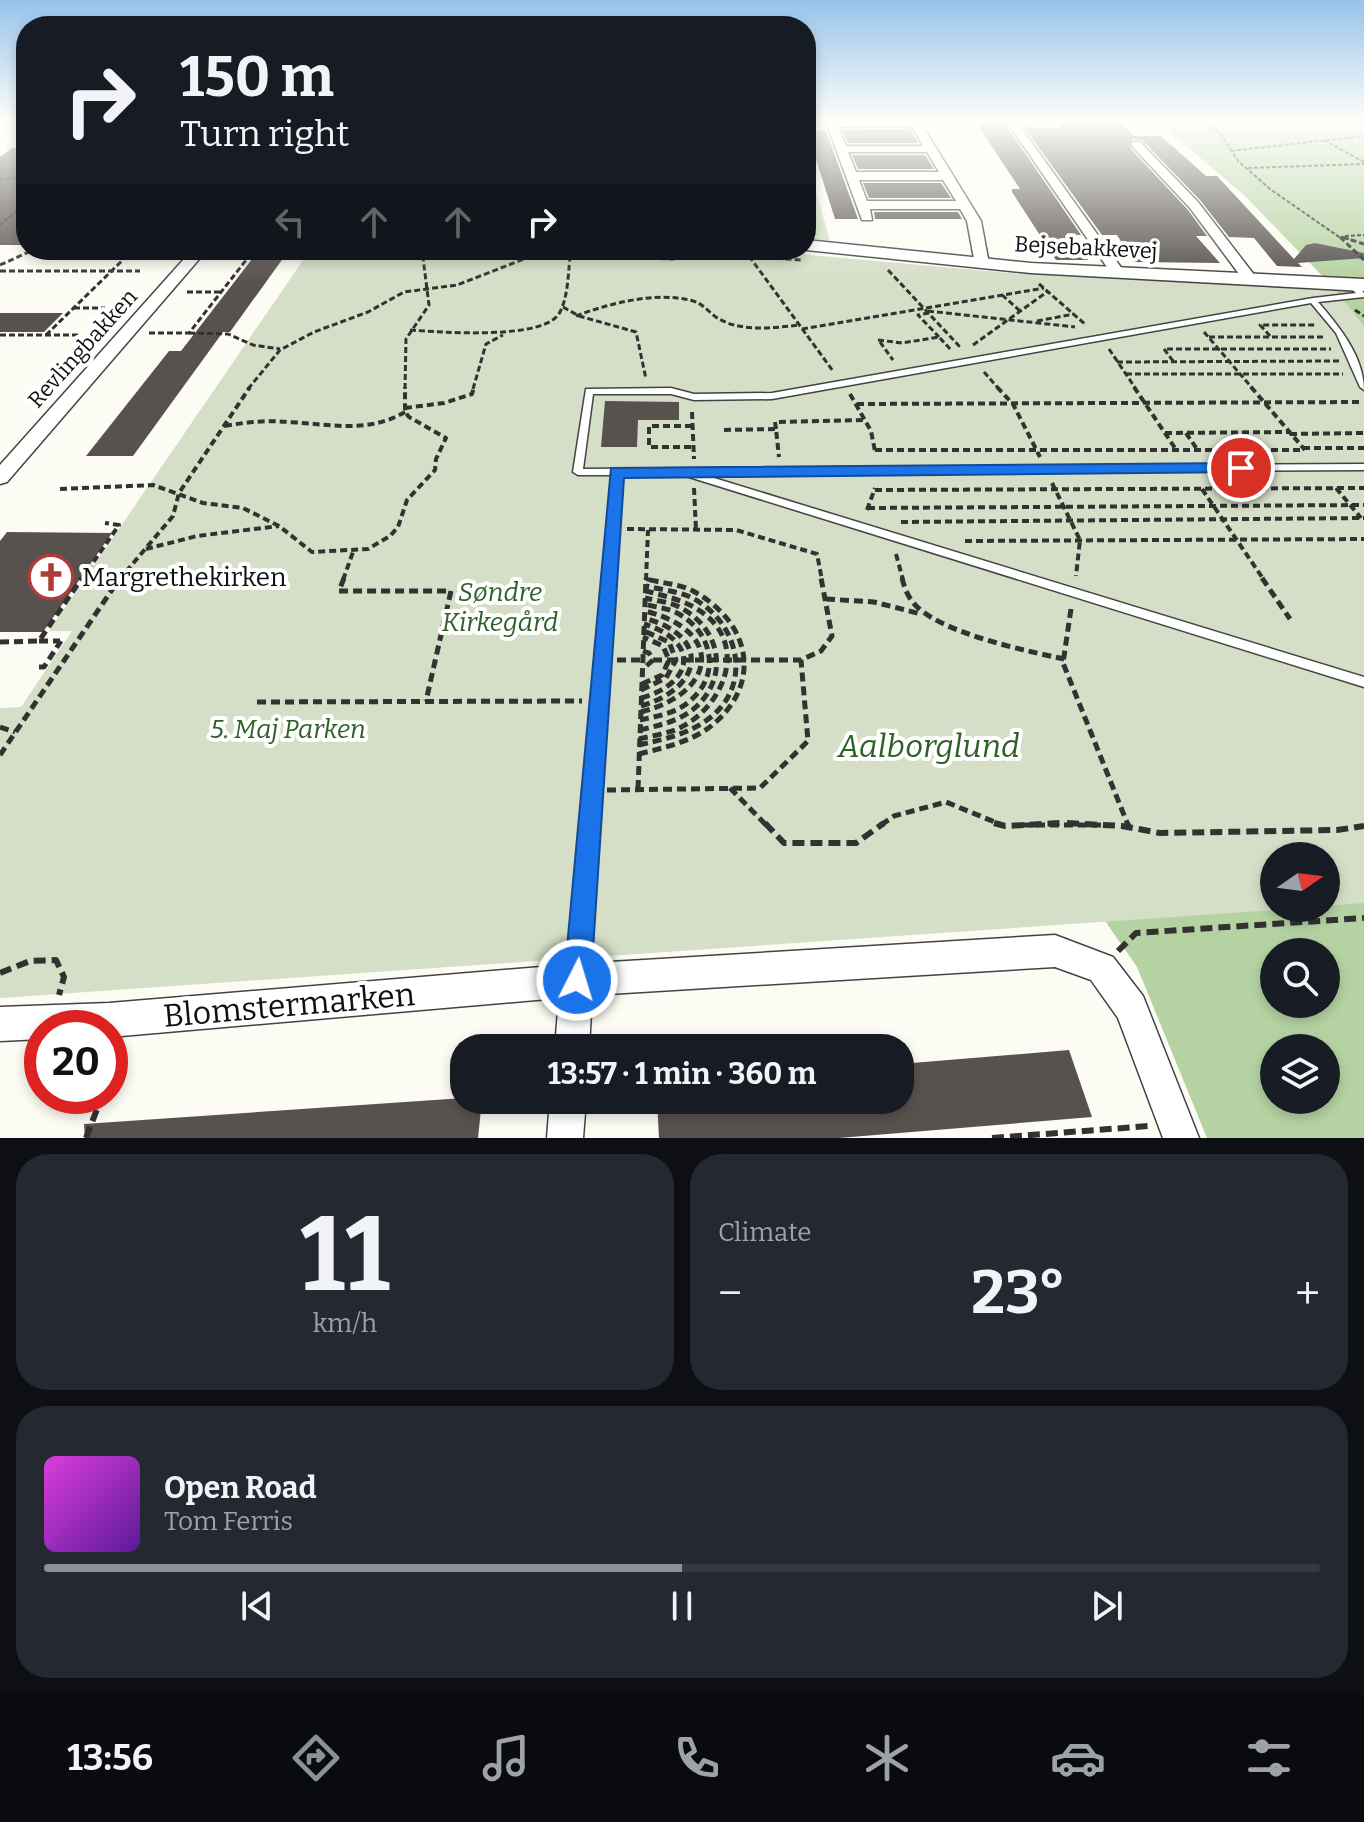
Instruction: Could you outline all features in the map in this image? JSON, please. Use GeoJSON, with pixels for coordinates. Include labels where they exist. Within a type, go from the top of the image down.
{"type":"FeatureCollection","features":[{"type":"Feature","properties":{"kind":"street"},"geometry":{"type":"LineString","coordinates":[[1049,175],[1118,273]]}},
{"type":"Feature","properties":{"kind":"street"},"geometry":{"type":"LineString","coordinates":[[1166,175],[1194,205],[1250,279]]}},
{"type":"Feature","properties":{"kind":"street"},"geometry":{"type":"LineString","coordinates":[[965,205],[865,211],[852,176],[947,176],[965,205],[977,229],[982,264]]}},
{"type":"Feature","properties":{"kind":"street","name":"Bejsebakkevej"},"geometry":{"type":"LineString","coordinates":[[816,246],[982,264],[1358,284]]}},
{"type":"Feature","properties":{"kind":"street","name":"Revlingbakken"},"geometry":{"type":"LineString","coordinates":[[0,477],[191,260]]}},
{"type":"Feature","properties":{"kind":"street","name":"Blomstermarken"},"geometry":{"type":"LineString","coordinates":[[128,1018],[577,980],[1055,951],[1102,968]]}},
{"type":"Feature","properties":{"kind":"street"},"geometry":{"type":"LineString","coordinates":[[1102,968],[1131,1008],[1178,1131]]}},
{"type":"Feature","properties":{"kind":"street"},"geometry":{"type":"LineString","coordinates":[[573,1034],[577,980]]}},
{"type":"Feature","properties":{"kind":"street","name":"Blomstermarken"},"geometry":{"type":"LineString","coordinates":[[0,1024],[24,1023]]}},
{"type":"Feature","properties":{"kind":"street"},"geometry":{"type":"LineString","coordinates":[[565,1138],[567,1114]]}},
{"type":"Feature","properties":{"kind":"lane"},"geometry":{"type":"LineString","coordinates":[[1358,284],[1362,295],[1313,300],[772,396],[694,397],[671,391],[589,391],[578,472],[694,475],[727,471],[1364,467]]}},
{"type":"Feature","properties":{"kind":"lane"},"geometry":{"type":"LineString","coordinates":[[1313,300],[1343,337],[1362,382]]}},
{"type":"Feature","properties":{"kind":"lane"},"geometry":{"type":"LineString","coordinates":[[577,980],[617,472]]}},
{"type":"Feature","properties":{"kind":"lane"},"geometry":{"type":"LineString","coordinates":[[694,475],[1364,682]]}},
{"type":"Feature","properties":{"kind":"path"},"geometry":{"type":"LineString","coordinates":[[1255,175],[1270,189],[1338,236],[1364,260]]}},
{"type":"Feature","properties":{"kind":"path"},"geometry":{"type":"LineString","coordinates":[[0,225],[16,211]]}},
{"type":"Feature","properties":{"kind":"path"},"geometry":{"type":"LineString","coordinates":[[1338,236],[1364,235]]}},
{"type":"Feature","properties":{"kind":"path"},"geometry":{"type":"LineString","coordinates":[[1338,236],[1364,244]]}},
{"type":"Feature","properties":{"kind":"path"},"geometry":{"type":"LineString","coordinates":[[46,335],[123,260]]}},
{"type":"Feature","properties":{"kind":"path"},"geometry":{"type":"LineString","coordinates":[[189,333],[246,260]]}},
{"type":"Feature","properties":{"kind":"path"},"geometry":{"type":"LineString","coordinates":[[60,489],[153,485],[203,503],[243,508],[279,526],[312,552],[368,549],[390,536],[398,527],[407,500],[435,470],[436,459],[446,438],[440,431],[410,420],[405,410],[405,351],[410,330],[429,305],[424,260]]}},
{"type":"Feature","properties":{"kind":"path"},"geometry":{"type":"LineString","coordinates":[[0,755],[117,582],[173,516],[179,493],[245,393],[280,350],[314,332],[368,312],[404,292],[457,285],[521,260]]}},
{"type":"Feature","properties":{"kind":"path"},"geometry":{"type":"LineString","coordinates":[[410,330],[473,335],[509,332],[552,322],[558,318],[562,305],[570,260]]}},
{"type":"Feature","properties":{"kind":"path"},"geometry":{"type":"LineString","coordinates":[[752,260],[834,372]]}},
{"type":"Feature","properties":{"kind":"path"},"geometry":{"type":"LineString","coordinates":[[886,268],[926,311],[962,348],[951,350],[918,315],[926,311],[1090,329],[1036,281]]}},
{"type":"Feature","properties":{"kind":"path"},"geometry":{"type":"LineString","coordinates":[[0,271],[140,271]]}},
{"type":"Feature","properties":{"kind":"path"},"geometry":{"type":"LineString","coordinates":[[576,316],[615,303],[677,299],[693,301],[725,322],[743,327],[801,327],[926,311],[949,304],[1046,290]]}},
{"type":"Feature","properties":{"kind":"path"},"geometry":{"type":"LineString","coordinates":[[965,352],[1046,290]]}},
{"type":"Feature","properties":{"kind":"path"},"geometry":{"type":"LineString","coordinates":[[187,292],[221,292]]}},
{"type":"Feature","properties":{"kind":"path"},"geometry":{"type":"LineString","coordinates":[[1002,295],[1020,311]]}},
{"type":"Feature","properties":{"kind":"path"},"geometry":{"type":"LineString","coordinates":[[949,304],[959,314]]}},
{"type":"Feature","properties":{"kind":"path"},"geometry":{"type":"LineString","coordinates":[[562,305],[576,316],[624,325],[636,332],[649,391]]}},
{"type":"Feature","properties":{"kind":"path"},"geometry":{"type":"LineString","coordinates":[[74,308],[105,308]]}},
{"type":"Feature","properties":{"kind":"path"},"geometry":{"type":"LineString","coordinates":[[1030,322],[1074,314]]}},
{"type":"Feature","properties":{"kind":"path"},"geometry":{"type":"LineString","coordinates":[[1195,321],[1363,519]]}},
{"type":"Feature","properties":{"kind":"path"},"geometry":{"type":"LineString","coordinates":[[1271,337],[1260,325],[1335,325]]}},
{"type":"Feature","properties":{"kind":"path"},"geometry":{"type":"LineString","coordinates":[[225,426],[276,421],[343,427],[390,423],[405,410],[472,394],[486,344],[509,332]]}},
{"type":"Feature","properties":{"kind":"path"},"geometry":{"type":"LineString","coordinates":[[127,333],[228,334],[253,345],[280,350]]}},
{"type":"Feature","properties":{"kind":"path"},"geometry":{"type":"LineString","coordinates":[[0,335],[80,335]]}},
{"type":"Feature","properties":{"kind":"path"},"geometry":{"type":"LineString","coordinates":[[879,362],[893,359],[878,340],[902,343],[939,337]]}},
{"type":"Feature","properties":{"kind":"path"},"geometry":{"type":"LineString","coordinates":[[1209,337],[1343,337]]}},
{"type":"Feature","properties":{"kind":"path"},"geometry":{"type":"LineString","coordinates":[[1101,338],[1290,619]]}},
{"type":"Feature","properties":{"kind":"path"},"geometry":{"type":"LineString","coordinates":[[1173,361],[1164,349],[1349,349]]}},
{"type":"Feature","properties":{"kind":"path"},"geometry":{"type":"LineString","coordinates":[[1117,362],[1354,361]]}},
{"type":"Feature","properties":{"kind":"path"},"geometry":{"type":"LineString","coordinates":[[1126,374],[1240,374],[1362,382]]}},
{"type":"Feature","properties":{"kind":"path"},"geometry":{"type":"LineString","coordinates":[[857,404],[1364,402]]}},
{"type":"Feature","properties":{"kind":"path"},"geometry":{"type":"LineString","coordinates":[[692,412],[696,530]]}},
{"type":"Feature","properties":{"kind":"path"},"geometry":{"type":"LineString","coordinates":[[781,471],[775,422],[865,420]]}},
{"type":"Feature","properties":{"kind":"path"},"geometry":{"type":"LineString","coordinates":[[692,426],[649,426],[649,447],[693,447]]}},
{"type":"Feature","properties":{"kind":"path"},"geometry":{"type":"LineString","coordinates":[[724,430],[776,429]]}},
{"type":"Feature","properties":{"kind":"path"},"geometry":{"type":"LineString","coordinates":[[1165,433],[1364,433]]}},
{"type":"Feature","properties":{"kind":"path"},"geometry":{"type":"LineString","coordinates":[[1186,433],[1197,449]]}},
{"type":"Feature","properties":{"kind":"path"},"geometry":{"type":"LineString","coordinates":[[875,450],[1364,448]]}},
{"type":"Feature","properties":{"kind":"path"},"geometry":{"type":"LineString","coordinates":[[875,490],[1364,488]]}},
{"type":"Feature","properties":{"kind":"path"},"geometry":{"type":"LineString","coordinates":[[877,515],[867,510],[1364,505]]}},
{"type":"Feature","properties":{"kind":"path"},"geometry":{"type":"LineString","coordinates":[[925,530],[899,522],[1363,519]]}},
{"type":"Feature","properties":{"kind":"path"},"geometry":{"type":"LineString","coordinates":[[39,641],[119,525],[105,523]]}},
{"type":"Feature","properties":{"kind":"path"},"geometry":{"type":"LineString","coordinates":[[144,550],[197,536],[279,526]]}},
{"type":"Feature","properties":{"kind":"path"},"geometry":{"type":"LineString","coordinates":[[612,529],[736,530],[817,554],[832,636],[821,651],[801,660],[653,660]]}},
{"type":"Feature","properties":{"kind":"path"},"geometry":{"type":"LineString","coordinates":[[638,789],[648,530]]}},
{"type":"Feature","properties":{"kind":"path"},"geometry":{"type":"LineString","coordinates":[[891,536],[911,602],[922,614]]}},
{"type":"Feature","properties":{"kind":"path"},"geometry":{"type":"LineString","coordinates":[[964,541],[1364,539]]}},
{"type":"Feature","properties":{"kind":"path"},"geometry":{"type":"LineString","coordinates":[[353,552],[339,591],[451,591],[426,701]]}},
{"type":"Feature","properties":{"kind":"path"},"geometry":{"type":"LineString","coordinates":[[639,754],[664,752],[708,732],[725,716],[737,698],[744,679],[745,660],[735,628],[713,602],[682,585],[646,579]]}},
{"type":"Feature","properties":{"kind":"path"},"geometry":{"type":"LineString","coordinates":[[1074,592],[1064,659],[1129,827]]}},
{"type":"Feature","properties":{"kind":"path"},"geometry":{"type":"LineString","coordinates":[[639,742],[679,738],[711,719],[732,691],[738,659],[726,626],[701,601],[684,593],[645,595]]}},
{"type":"Feature","properties":{"kind":"path"},"geometry":{"type":"LineString","coordinates":[[639,742],[675,731],[704,714],[723,688],[728,659],[725,641],[716,625],[702,611],[685,600],[645,595]]}},
{"type":"Feature","properties":{"kind":"path"},"geometry":{"type":"LineString","coordinates":[[640,720],[668,715],[692,701],[707,682],[711,660],[709,645],[691,620],[645,595]]}},
{"type":"Feature","properties":{"kind":"path"},"geometry":{"type":"LineString","coordinates":[[640,730],[672,723],[697,708],[714,685],[719,660],[711,632],[690,611],[645,595]]}},
{"type":"Feature","properties":{"kind":"path"},"geometry":{"type":"LineString","coordinates":[[826,599],[893,603],[947,625],[1064,659]]}},
{"type":"Feature","properties":{"kind":"path"},"geometry":{"type":"LineString","coordinates":[[641,709],[657,710],[685,696],[695,685],[703,660],[694,635],[673,617],[644,624]]}},
{"type":"Feature","properties":{"kind":"path"},"geometry":{"type":"LineString","coordinates":[[642,687],[662,683],[675,668],[677,659],[675,651],[663,636],[644,624]]}},
{"type":"Feature","properties":{"kind":"path"},"geometry":{"type":"LineString","coordinates":[[641,698],[673,686],[684,669],[685,659],[682,646],[673,635],[660,627],[644,624]]}},
{"type":"Feature","properties":{"kind":"path"},"geometry":{"type":"LineString","coordinates":[[642,687],[662,675],[669,660],[663,646],[644,624]]}},
{"type":"Feature","properties":{"kind":"path"},"geometry":{"type":"LineString","coordinates":[[641,709],[668,699],[679,691],[687,682],[693,660],[691,649],[679,630],[669,624],[644,624]]}},
{"type":"Feature","properties":{"kind":"path"},"geometry":{"type":"LineString","coordinates":[[0,642],[61,641],[44,667],[39,667]]}},
{"type":"Feature","properties":{"kind":"path"},"geometry":{"type":"LineString","coordinates":[[643,651],[649,653],[653,660]]}},
{"type":"Feature","properties":{"kind":"path"},"geometry":{"type":"LineString","coordinates":[[630,660],[643,660]]}},
{"type":"Feature","properties":{"kind":"path"},"geometry":{"type":"LineString","coordinates":[[642,669],[651,665],[653,660]]}},
{"type":"Feature","properties":{"kind":"path"},"geometry":{"type":"LineString","coordinates":[[623,790],[760,788],[808,741],[801,660]]}},
{"type":"Feature","properties":{"kind":"path"},"geometry":{"type":"LineString","coordinates":[[257,702],[600,701]]}},
{"type":"Feature","properties":{"kind":"path"},"geometry":{"type":"LineString","coordinates":[[0,727],[15,732]]}},
{"type":"Feature","properties":{"kind":"path"},"geometry":{"type":"LineString","coordinates":[[730,788],[784,843],[856,843],[894,816],[946,802],[1005,826],[1064,823],[1129,827],[1160,833],[1337,830],[1364,826]]}},
{"type":"Feature","properties":{"kind":"path"},"geometry":{"type":"LineString","coordinates":[[1102,968],[1136,933],[1364,918]]}},
{"type":"Feature","properties":{"kind":"path"},"geometry":{"type":"LineString","coordinates":[[0,973],[30,961],[56,960],[64,970],[64,983],[52,1010]]}},
{"type":"Feature","properties":{"kind":"path"},"geometry":{"type":"LineString","coordinates":[[86,1138],[95,1114]]}},
{"type":"Feature","properties":{"kind":"path"},"geometry":{"type":"LineString","coordinates":[[992,1138],[1114,1129],[1178,1131]]}},
{"type":"Feature","properties":{"kind":"path"},"geometry":{"type":"LineString","coordinates":[[1114,1129],[1118,1138]]}},
{"type":"Feature","properties":{"kind":"green space"},"geometry":{"type":"Polygon","coordinates":[[[1220,175],[1364,175],[1364,366],[1334,288],[1245,196],[1220,175]]]}},
{"type":"Feature","properties":{"kind":"green space"},"geometry":{"type":"Polygon","coordinates":[[[816,191],[830,241],[816,239],[816,191]]]}},
{"type":"Feature","properties":{"kind":"green space","name":"Søndre Kirkegård"},"geometry":{"type":"Polygon","coordinates":[[[816,255],[1009,273],[1334,288],[1364,326],[1364,903],[1340,905],[1340,842],[1260,842],[1260,911],[0,998],[0,708],[21,707],[72,631],[49,631],[303,260],[816,260],[816,255]]]}},
{"type":"Feature","properties":{"kind":"green space"},"geometry":{"type":"Polygon","coordinates":[[[1364,695],[1364,1138],[1207,1138],[1137,967],[1101,915],[1364,695]]]}},
{"type":"Feature","properties":{"kind":"building"},"geometry":{"type":"Polygon","coordinates":[[[0,175],[16,175],[16,245],[0,245],[0,175]]]}},
{"type":"Feature","properties":{"kind":"building"},"geometry":{"type":"Polygon","coordinates":[[[821,175],[842,175],[858,219],[835,219],[821,175]]]}},
{"type":"Feature","properties":{"kind":"building"},"geometry":{"type":"Polygon","coordinates":[[[1011,175],[1040,175],[1081,235],[1071,235],[1088,260],[1056,260],[1012,192],[1012,189],[1020,189],[1011,175]]]}},
{"type":"Feature","properties":{"kind":"building"},"geometry":{"type":"Polygon","coordinates":[[[1059,175],[1155,175],[1188,210],[1207,236],[1196,236],[1220,263],[1134,262],[1117,235],[1102,235],[1059,175]]]}},
{"type":"Feature","properties":{"kind":"building"},"geometry":{"type":"Polygon","coordinates":[[[1176,175],[1217,176],[1294,259],[1306,245],[1315,243],[1364,253],[1364,258],[1298,263],[1302,267],[1277,266],[1254,238],[1229,237],[1176,175]]]}},
{"type":"Feature","properties":{"kind":"building"},"geometry":{"type":"Polygon","coordinates":[[[863,183],[941,183],[951,198],[869,198],[863,183]]]}},
{"type":"Feature","properties":{"kind":"building"},"geometry":{"type":"Polygon","coordinates":[[[874,212],[958,212],[962,219],[875,219],[874,212]]]}},
{"type":"Feature","properties":{"kind":"building"},"geometry":{"type":"Polygon","coordinates":[[[251,260],[282,260],[230,332],[223,332],[133,456],[86,456],[169,351],[181,351],[251,260]]]}},
{"type":"Feature","properties":{"kind":"building"},"geometry":{"type":"Polygon","coordinates":[[[0,313],[63,313],[44,332],[0,332],[0,313]]]}},
{"type":"Feature","properties":{"kind":"building"},"geometry":{"type":"Polygon","coordinates":[[[605,401],[679,402],[679,420],[638,420],[637,447],[601,447],[605,401]]]}},
{"type":"Feature","properties":{"kind":"building","name":"Margrethekirken"},"geometry":{"type":"Polygon","coordinates":[[[7,532],[112,533],[43,632],[0,632],[0,541],[7,532]]]}},
{"type":"Feature","properties":{"kind":"building"},"geometry":{"type":"Polygon","coordinates":[[[1069,1050],[1092,1117],[839,1138],[659,1138],[658,1114],[914,1114],[914,1063],[1069,1050]]]}},
{"type":"Feature","properties":{"kind":"building"},"geometry":{"type":"Polygon","coordinates":[[[450,1099],[450,1114],[481,1114],[478,1138],[85,1138],[84,1124],[450,1099]]]}},
{"type":"Feature","properties":{"kind":"place","name":"Margrethekirken"},"geometry":{"type":"Point","coordinates":[51,577]}},
{"type":"Feature","properties":{"kind":"route"},"geometry":{"type":"LineString","coordinates":[[577,980],[617,472],[1241,468]]}},
{"type":"Feature","properties":{"kind":"park label","name":"5. Maj Parken"},"geometry":{"type":"Point","coordinates":[288,729]}},
{"type":"Feature","properties":{"kind":"park label","name":"Aalborglund"},"geometry":{"type":"Point","coordinates":[929,746]}}]}
